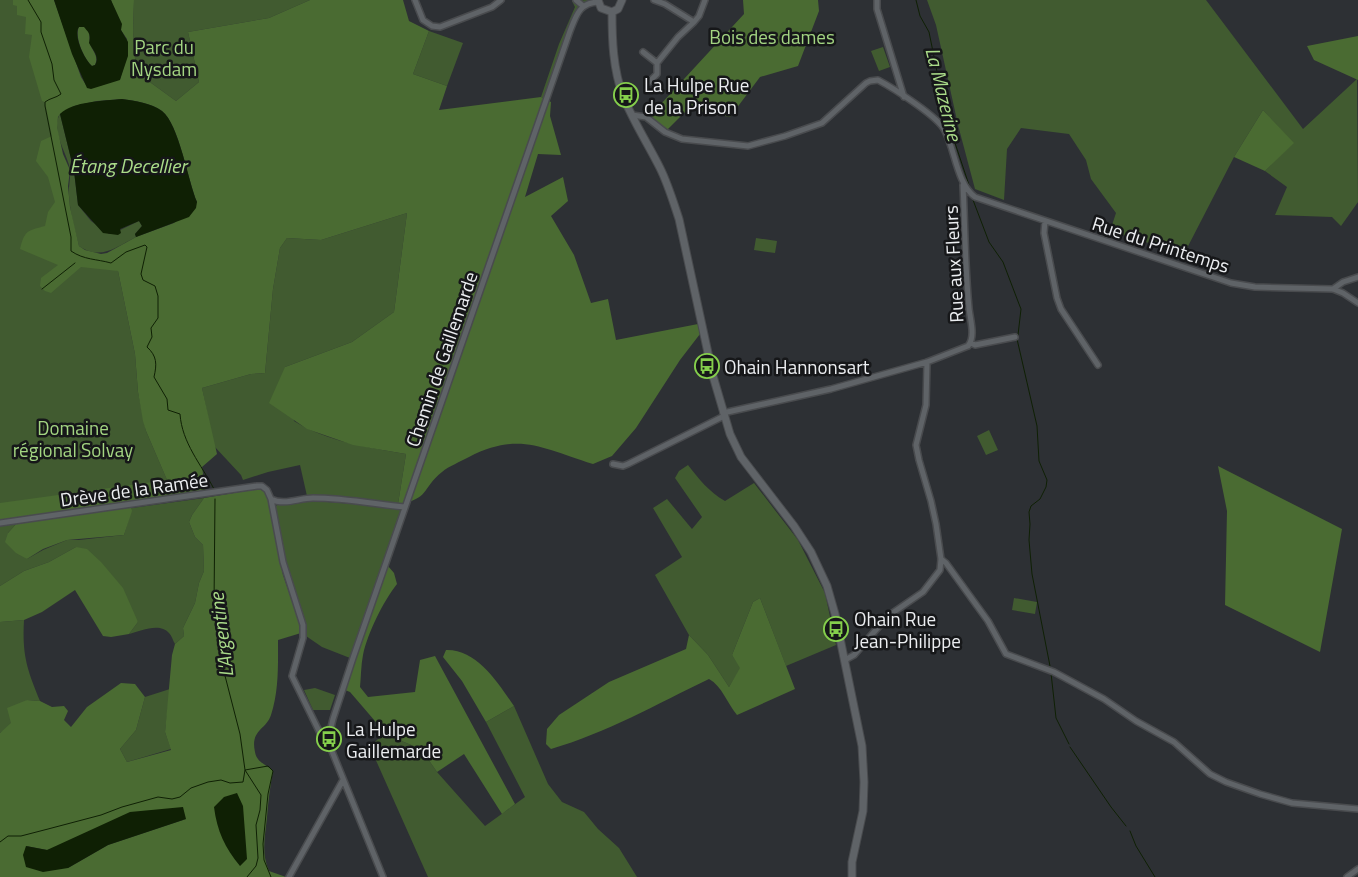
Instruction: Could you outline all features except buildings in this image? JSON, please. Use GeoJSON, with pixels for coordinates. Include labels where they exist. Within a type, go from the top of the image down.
{"type":"FeatureCollection","features":[{"type":"Feature","properties":{"kind":"main road"},"geometry":{"type":"LineString","coordinates":[[612,12],[620,6],[622,0]]}},
{"type":"Feature","properties":{"kind":"main road"},"geometry":{"type":"LineString","coordinates":[[598,1],[601,8],[612,12]]}},
{"type":"Feature","properties":{"kind":"main road"},"geometry":{"type":"LineString","coordinates":[[612,12],[613,45],[622,94],[661,170],[672,196],[679,219],[713,376],[724,414],[741,457],[794,526],[818,566],[835,614],[862,746],[863,811],[852,862],[852,877]]}},
{"type":"Feature","properties":{"kind":"street"},"geometry":{"type":"LineString","coordinates":[[415,0],[423,20],[436,27],[440,27],[492,7],[501,0]]}},
{"type":"Feature","properties":{"kind":"street"},"geometry":{"type":"LineString","coordinates":[[576,0],[583,6],[598,1]]}},
{"type":"Feature","properties":{"kind":"street"},"geometry":{"type":"LineString","coordinates":[[654,0],[665,4],[694,22]]}},
{"type":"Feature","properties":{"kind":"street"},"geometry":{"type":"LineString","coordinates":[[649,82],[657,74],[657,63],[678,37],[699,16],[705,0]]}},
{"type":"Feature","properties":{"kind":"street"},"geometry":{"type":"LineString","coordinates":[[877,0],[877,9],[904,98]]}},
{"type":"Feature","properties":{"kind":"street","name":"Chemin de Gaillemarde"},"geometry":{"type":"LineString","coordinates":[[327,739],[570,31],[577,13],[583,6]]}},
{"type":"Feature","properties":{"kind":"street"},"geometry":{"type":"LineString","coordinates":[[643,52],[657,63]]}},
{"type":"Feature","properties":{"kind":"street"},"geometry":{"type":"LineString","coordinates":[[632,116],[646,117],[664,132],[682,139],[748,146],[822,123],[870,81],[878,80],[941,124],[949,139],[963,182]]}},
{"type":"Feature","properties":{"kind":"street","name":"Rue du Printemps"},"geometry":{"type":"LineString","coordinates":[[963,182],[975,196],[1231,283],[1255,287],[1333,289],[1358,302]]}},
{"type":"Feature","properties":{"kind":"street","name":"Rue aux Fleurs"},"geometry":{"type":"LineString","coordinates":[[613,464],[622,466],[628,464],[724,414],[831,389],[926,362],[965,348],[970,343],[972,334],[967,286],[963,182]]}},
{"type":"Feature","properties":{"kind":"street"},"geometry":{"type":"LineString","coordinates":[[1045,221],[1044,233],[1056,295],[1061,309],[1098,365]]}},
{"type":"Feature","properties":{"kind":"street"},"geometry":{"type":"LineString","coordinates":[[1333,289],[1342,282],[1358,277]]}},
{"type":"Feature","properties":{"kind":"street","name":"Rue aux Fleurs"},"geometry":{"type":"LineString","coordinates":[[970,343],[975,345],[1014,337]]}},
{"type":"Feature","properties":{"kind":"street"},"geometry":{"type":"LineString","coordinates":[[845,660],[854,655],[888,616],[923,592],[937,575],[940,567],[941,559],[933,510],[917,452],[917,437],[926,405],[926,362]]}},
{"type":"Feature","properties":{"kind":"street","name":"Drève de la Ramée"},"geometry":{"type":"LineString","coordinates":[[0,523],[257,486],[262,486],[279,503],[311,498],[406,507]]}},
{"type":"Feature","properties":{"kind":"street"},"geometry":{"type":"LineString","coordinates":[[270,496],[283,562],[303,625],[303,638],[292,676],[320,733],[327,739],[383,877]]}},
{"type":"Feature","properties":{"kind":"street"},"geometry":{"type":"LineString","coordinates":[[941,559],[946,563],[988,621],[1006,654],[1054,672],[1104,699],[1136,721],[1174,742],[1210,774],[1226,782],[1260,794],[1292,802],[1358,809]]}},
{"type":"Feature","properties":{"kind":"street"},"geometry":{"type":"LineString","coordinates":[[289,877],[343,780]]}},
{"type":"Feature","properties":{"kind":"street"},"geometry":{"type":"LineString","coordinates":[[1346,877],[1358,868]]}},
{"type":"Feature","properties":{"kind":"green space","name":"Domaine régional Solvay"},"geometry":{"type":"Polygon","coordinates":[[[0,0],[28,0],[56,98],[56,158],[71,251],[118,271],[135,354],[138,392],[146,431],[174,496],[0,521],[0,0]]]}},
{"type":"Feature","properties":{"kind":"green space"},"geometry":{"type":"Polygon","coordinates":[[[13,0],[54,0],[81,77],[86,85],[99,86],[120,79],[128,50],[127,39],[121,30],[111,0],[134,0],[133,31],[136,72],[176,101],[199,82],[188,32],[269,18],[310,0],[403,0],[409,21],[429,31],[413,74],[447,86],[439,110],[541,97],[551,102],[550,116],[561,155],[538,154],[525,197],[563,177],[568,201],[551,216],[574,255],[591,303],[608,299],[616,340],[698,324],[700,334],[680,360],[636,428],[612,456],[593,464],[531,445],[503,445],[487,449],[451,466],[435,478],[420,496],[408,502],[398,504],[406,454],[353,445],[307,429],[269,403],[285,367],[352,342],[394,312],[407,213],[321,240],[287,238],[280,248],[273,289],[265,373],[251,374],[202,388],[217,454],[202,467],[206,492],[131,503],[132,511],[124,535],[67,540],[43,549],[27,559],[16,553],[5,542],[8,533],[16,524],[15,519],[0,521],[0,503],[167,480],[143,421],[138,392],[135,354],[118,271],[81,267],[51,293],[45,291],[40,286],[41,278],[58,265],[20,249],[23,238],[28,232],[45,226],[48,212],[55,202],[48,177],[36,161],[41,141],[52,136],[45,102],[42,101],[29,57],[32,35],[25,34],[26,17],[17,15],[17,6],[13,5],[13,0]],[[122,99],[97,101],[74,106],[58,117],[57,127],[63,154],[70,170],[68,186],[70,207],[79,246],[85,250],[101,254],[107,253],[136,237],[174,223],[197,202],[178,140],[168,118],[162,111],[153,106],[122,99]]]}},
{"type":"Feature","properties":{"kind":"green space","name":"Parc du Nysdam"},"geometry":{"type":"Polygon","coordinates":[[[134,0],[310,0],[269,18],[188,32],[199,82],[176,101],[136,72],[133,31],[134,0]]]}},
{"type":"Feature","properties":{"kind":"green space"},"geometry":{"type":"Polygon","coordinates":[[[588,0],[578,7],[575,12],[544,99],[541,97],[559,44],[575,7],[572,1],[588,0]]]}},
{"type":"Feature","properties":{"kind":"green space","name":"Bois des dames"},"geometry":{"type":"Polygon","coordinates":[[[743,0],[818,0],[819,11],[798,66],[760,77],[730,117],[688,109],[665,132],[648,118],[744,14],[743,0]]]}},
{"type":"Feature","properties":{"kind":"green space"},"geometry":{"type":"Polygon","coordinates":[[[927,0],[1206,0],[1303,129],[1357,79],[1358,202],[1341,226],[1332,217],[1275,215],[1287,187],[1265,171],[1293,143],[1263,110],[1234,157],[1184,254],[1110,231],[1116,213],[1091,179],[1086,160],[1069,134],[1021,128],[1007,149],[1004,200],[975,189],[958,125],[936,25],[927,0]]]}},
{"type":"Feature","properties":{"kind":"green space"},"geometry":{"type":"Polygon","coordinates":[[[79,27],[85,27],[89,30],[90,44],[96,57],[95,65],[92,66],[89,63],[83,53],[78,36],[79,27]]]}},
{"type":"Feature","properties":{"kind":"green space"},"geometry":{"type":"Polygon","coordinates":[[[429,31],[463,43],[447,86],[413,74],[429,31]]]}},
{"type":"Feature","properties":{"kind":"green space"},"geometry":{"type":"Polygon","coordinates":[[[1358,36],[1358,80],[1314,60],[1307,46],[1358,36]]]}},
{"type":"Feature","properties":{"kind":"green space"},"geometry":{"type":"Polygon","coordinates":[[[883,47],[890,67],[879,71],[871,51],[883,47]]]}},
{"type":"Feature","properties":{"kind":"green space"},"geometry":{"type":"Polygon","coordinates":[[[1263,110],[1294,143],[1265,171],[1234,157],[1263,110]]]}},
{"type":"Feature","properties":{"kind":"green space"},"geometry":{"type":"Polygon","coordinates":[[[60,114],[74,171],[78,205],[91,221],[109,234],[139,221],[142,226],[135,234],[136,237],[108,251],[94,252],[79,246],[70,202],[70,169],[58,134],[57,120],[60,114]]]}},
{"type":"Feature","properties":{"kind":"green space"},"geometry":{"type":"Polygon","coordinates":[[[407,213],[394,312],[352,342],[285,367],[294,421],[334,439],[406,454],[398,504],[307,496],[300,465],[243,480],[241,475],[214,446],[202,388],[251,374],[265,373],[273,289],[280,248],[287,238],[321,240],[407,213]]]}},
{"type":"Feature","properties":{"kind":"green space"},"geometry":{"type":"Polygon","coordinates":[[[756,238],[777,241],[775,253],[754,250],[756,238]]]}},
{"type":"Feature","properties":{"kind":"green space"},"geometry":{"type":"Polygon","coordinates":[[[989,430],[998,450],[986,455],[977,436],[989,430]]]}},
{"type":"Feature","properties":{"kind":"green space"},"geometry":{"type":"Polygon","coordinates":[[[688,465],[709,489],[725,501],[754,483],[798,540],[825,593],[836,645],[786,666],[760,598],[753,602],[732,655],[741,668],[729,687],[708,655],[689,635],[655,575],[682,557],[653,508],[667,499],[692,529],[702,517],[675,478],[679,471],[688,465]]]}},
{"type":"Feature","properties":{"kind":"green space"},"geometry":{"type":"Polygon","coordinates":[[[1218,466],[1342,529],[1320,652],[1225,605],[1227,511],[1218,466]]]}},
{"type":"Feature","properties":{"kind":"green space"},"geometry":{"type":"Polygon","coordinates":[[[257,489],[265,491],[283,575],[300,624],[301,633],[278,640],[274,706],[269,720],[257,735],[254,745],[258,759],[273,771],[269,794],[265,858],[269,871],[286,877],[0,877],[0,733],[11,723],[7,708],[27,700],[40,701],[52,707],[64,706],[68,711],[64,720],[71,727],[87,707],[121,683],[135,684],[145,697],[136,730],[120,749],[127,762],[171,750],[165,732],[172,655],[175,644],[184,636],[183,628],[195,603],[199,583],[204,571],[203,545],[195,537],[189,522],[204,498],[257,489]],[[186,819],[47,850],[26,846],[68,868],[108,845],[186,819]]]}},
{"type":"Feature","properties":{"kind":"green space"},"geometry":{"type":"Polygon","coordinates":[[[204,498],[189,522],[195,537],[203,545],[204,571],[199,583],[195,603],[183,628],[184,636],[175,644],[169,633],[160,628],[150,628],[129,634],[138,622],[76,547],[49,562],[24,571],[0,586],[0,526],[16,524],[8,533],[27,559],[67,540],[124,535],[132,508],[204,498]]]}},
{"type":"Feature","properties":{"kind":"green space"},"geometry":{"type":"Polygon","coordinates":[[[303,500],[402,508],[350,658],[322,647],[306,636],[305,623],[283,552],[275,507],[303,500]]]}},
{"type":"Feature","properties":{"kind":"green space"},"geometry":{"type":"Polygon","coordinates":[[[76,547],[87,549],[123,588],[138,622],[129,634],[111,637],[103,636],[75,590],[42,612],[24,620],[0,622],[0,586],[24,571],[49,562],[76,547]]]}},
{"type":"Feature","properties":{"kind":"green space"},"geometry":{"type":"Polygon","coordinates":[[[388,566],[394,573],[397,584],[381,608],[368,637],[362,659],[360,687],[368,697],[415,692],[420,660],[435,656],[515,804],[502,814],[464,754],[437,772],[421,749],[387,735],[350,692],[345,690],[388,566]]]}},
{"type":"Feature","properties":{"kind":"green space"},"geometry":{"type":"Polygon","coordinates":[[[760,598],[795,689],[737,715],[721,690],[709,679],[592,735],[551,749],[546,744],[547,729],[559,715],[609,682],[686,649],[689,635],[708,655],[729,687],[740,668],[732,655],[753,602],[760,598]]]}},
{"type":"Feature","properties":{"kind":"green space"},"geometry":{"type":"Polygon","coordinates":[[[1014,598],[1037,602],[1035,614],[1012,610],[1014,598]]]}},
{"type":"Feature","properties":{"kind":"green space"},"geometry":{"type":"Polygon","coordinates":[[[24,620],[26,662],[40,701],[27,700],[9,727],[0,733],[0,622],[24,620]]]}},
{"type":"Feature","properties":{"kind":"green space"},"geometry":{"type":"Polygon","coordinates":[[[446,650],[457,651],[477,661],[494,678],[514,706],[486,722],[462,681],[443,657],[446,650]]]}},
{"type":"Feature","properties":{"kind":"green space"},"geometry":{"type":"Polygon","coordinates":[[[315,688],[335,695],[330,710],[313,710],[304,690],[315,688]]]}},
{"type":"Feature","properties":{"kind":"green space"},"geometry":{"type":"Polygon","coordinates":[[[170,689],[165,732],[171,749],[127,762],[120,749],[136,730],[145,697],[170,689]]]}},
{"type":"Feature","properties":{"kind":"green space"},"geometry":{"type":"Polygon","coordinates":[[[514,706],[548,784],[562,802],[584,812],[598,829],[619,848],[637,877],[428,877],[370,747],[378,739],[387,735],[421,749],[437,772],[485,826],[525,797],[486,722],[514,706]]]}},
{"type":"Feature","properties":{"kind":"water"},"geometry":{"type":"Polygon","coordinates":[[[54,0],[111,0],[122,24],[121,30],[128,42],[128,56],[120,80],[91,89],[87,88],[72,54],[54,0]],[[79,27],[78,41],[83,53],[92,66],[95,65],[97,59],[89,43],[89,34],[84,27],[79,27]]]}},
{"type":"Feature","properties":{"kind":"water","name":"Étang Decellier"},"geometry":{"type":"Polygon","coordinates":[[[122,99],[153,106],[162,111],[168,118],[178,140],[197,202],[196,208],[189,217],[136,237],[135,234],[142,226],[139,221],[120,229],[121,233],[118,235],[103,233],[78,205],[74,171],[60,114],[73,106],[81,104],[122,99]]]}},
{"type":"Feature","properties":{"kind":"water"},"geometry":{"type":"Polygon","coordinates":[[[237,793],[243,806],[247,859],[240,866],[222,839],[214,807],[224,797],[237,793]]]}},
{"type":"Feature","properties":{"kind":"water"},"geometry":{"type":"Polygon","coordinates":[[[183,807],[186,819],[108,845],[68,868],[43,872],[26,867],[23,855],[26,846],[47,850],[130,812],[183,807]]]}},
{"type":"Feature","properties":{"kind":"waterway","name":"L'Argentine"},"geometry":{"type":"LineString","coordinates":[[28,0],[41,22],[41,32],[52,64],[54,80],[61,94],[45,102],[45,106],[71,237],[71,251],[86,258],[111,263],[126,252],[145,245],[147,247],[141,274],[143,280],[155,286],[158,296],[158,318],[151,328],[152,337],[147,347],[155,360],[154,377],[167,399],[168,410],[180,414],[188,444],[214,489]]}},
{"type":"Feature","properties":{"kind":"waterway","name":"La Mazerine"},"geometry":{"type":"LineString","coordinates":[[916,0],[920,16],[929,32],[946,116],[970,188]]}},
{"type":"Feature","properties":{"kind":"waterway","name":"La Mazerine"},"geometry":{"type":"LineString","coordinates":[[973,200],[989,242],[1003,262],[1021,309],[1018,335]]}},
{"type":"Feature","properties":{"kind":"waterway"},"geometry":{"type":"LineString","coordinates":[[42,289],[75,263]]}},
{"type":"Feature","properties":{"kind":"waterway"},"geometry":{"type":"LineString","coordinates":[[1017,339],[1037,426],[1039,461],[1047,480],[1040,499],[1031,506],[1029,512],[1029,540],[1032,574],[1050,666]]}},
{"type":"Feature","properties":{"kind":"waterway","name":"L'Argentine"},"geometry":{"type":"LineString","coordinates":[[215,499],[214,605],[223,668],[240,734],[245,770],[261,795],[256,825],[258,858],[256,866],[247,877]]}},
{"type":"Feature","properties":{"kind":"waterway"},"geometry":{"type":"LineString","coordinates":[[1051,673],[1056,718],[1069,744]]}},
{"type":"Feature","properties":{"kind":"waterway"},"geometry":{"type":"LineString","coordinates":[[1070,747],[1126,826]]}},
{"type":"Feature","properties":{"kind":"waterway"},"geometry":{"type":"LineString","coordinates":[[0,842],[8,836],[21,836],[48,829],[158,797],[172,799],[180,797],[191,788],[208,782],[221,780],[230,783],[243,782],[245,770],[268,766],[273,771],[268,794],[263,844],[264,860],[271,877]]}},
{"type":"Feature","properties":{"kind":"waterway"},"geometry":{"type":"LineString","coordinates":[[1130,831],[1136,846],[1155,877]]}},
{"type":"Feature","properties":{"kind":"place","name":"La Hulpe Rue de la Prison"},"geometry":{"type":"Point","coordinates":[626,95]}},
{"type":"Feature","properties":{"kind":"place","name":"Ohain Hannonsart"},"geometry":{"type":"Point","coordinates":[707,366]}},
{"type":"Feature","properties":{"kind":"place","name":"Ohain Rue Jean-Philippe"},"geometry":{"type":"Point","coordinates":[836,629]}},
{"type":"Feature","properties":{"kind":"place","name":"La Hulpe Gaillemarde"},"geometry":{"type":"Point","coordinates":[329,739]}}]}
